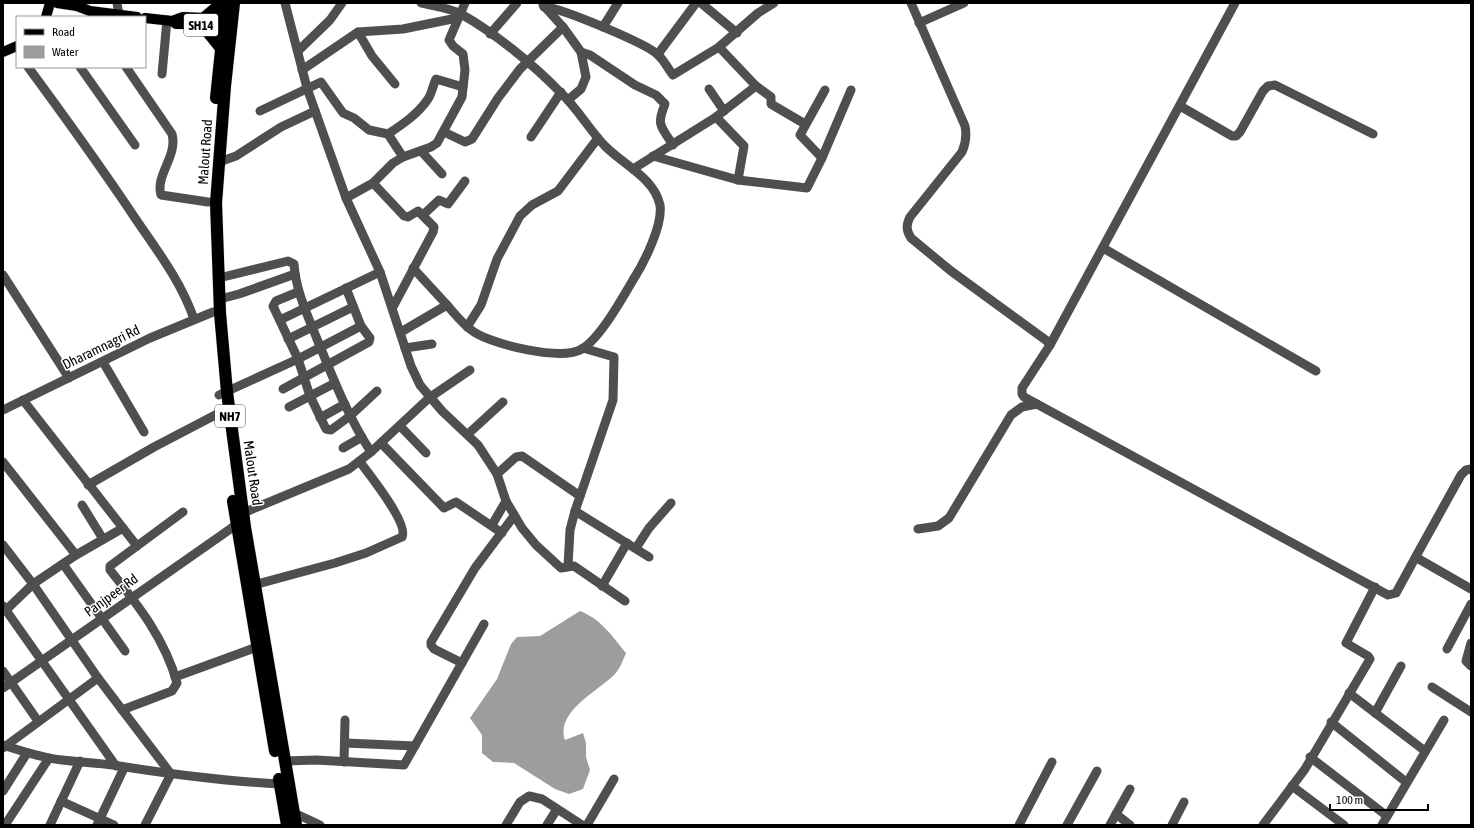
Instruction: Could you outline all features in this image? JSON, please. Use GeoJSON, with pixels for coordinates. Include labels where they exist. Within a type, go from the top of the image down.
{"type":"FeatureCollection","features":[{"type":"Feature","properties":{"kind":"highway"},"geometry":{"type":"LineString","coordinates":[[220,48],[203,22],[222,3]]}},
{"type":"Feature","properties":{"kind":"highway","name":"Malout Road"},"geometry":{"type":"LineString","coordinates":[[226,3],[227,23],[208,202],[213,312],[223,393],[254,585],[285,761],[289,811],[287,825]]}},
{"type":"Feature","properties":{"kind":"highway","name":"Malout Road"},"geometry":{"type":"LineString","coordinates":[[234,3],[220,48],[221,86],[216,202],[223,393],[221,412],[236,526],[280,784],[289,811],[296,825]]}},
{"type":"Feature","properties":{"kind":"main road"},"geometry":{"type":"LineString","coordinates":[[46,16],[50,3]]}},
{"type":"Feature","properties":{"kind":"main road"},"geometry":{"type":"LineString","coordinates":[[57,3],[69,4],[87,14],[128,16]]}},
{"type":"Feature","properties":{"kind":"main road","name":"SH14"},"geometry":{"type":"LineString","coordinates":[[146,18],[170,20],[176,24],[203,22],[227,23]]}},
{"type":"Feature","properties":{"kind":"main road"},"geometry":{"type":"LineString","coordinates":[[3,52],[16,48]]}},
{"type":"Feature","properties":{"kind":"street"},"geometry":{"type":"LineString","coordinates":[[117,3],[119,15]]}},
{"type":"Feature","properties":{"kind":"street"},"geometry":{"type":"LineString","coordinates":[[298,51],[330,20],[342,3]]}},
{"type":"Feature","properties":{"kind":"street"},"geometry":{"type":"LineString","coordinates":[[413,268],[467,326],[476,333],[520,348],[537,352],[563,354],[574,352],[583,348],[598,332],[642,267],[655,234],[660,206],[656,195],[647,182],[598,138],[561,92],[527,61],[490,34],[458,16],[421,3]]}},
{"type":"Feature","properties":{"kind":"street"},"geometry":{"type":"LineString","coordinates":[[346,198],[373,183],[393,163],[403,157],[431,147],[437,143],[444,132],[462,97],[465,70],[464,58],[449,40],[458,16],[465,3]]}},
{"type":"Feature","properties":{"kind":"street"},"geometry":{"type":"LineString","coordinates":[[490,34],[517,3]]}},
{"type":"Feature","properties":{"kind":"street"},"geometry":{"type":"LineString","coordinates":[[603,27],[618,3]]}},
{"type":"Feature","properties":{"kind":"street"},"geometry":{"type":"LineString","coordinates":[[658,54],[696,3]]}},
{"type":"Feature","properties":{"kind":"street"},"geometry":{"type":"LineString","coordinates":[[701,3],[737,33]]}},
{"type":"Feature","properties":{"kind":"street"},"geometry":{"type":"LineString","coordinates":[[543,5],[560,6],[658,54],[673,75],[719,47],[737,33],[758,13],[774,3]]}},
{"type":"Feature","properties":{"kind":"street"},"geometry":{"type":"LineString","coordinates":[[911,3],[965,127],[966,144],[962,152],[910,216],[907,223],[907,232],[911,238],[931,255],[1043,338],[1050,345]]}},
{"type":"Feature","properties":{"kind":"street"},"geometry":{"type":"LineString","coordinates":[[919,23],[964,3]]}},
{"type":"Feature","properties":{"kind":"street"},"geometry":{"type":"LineString","coordinates":[[1235,3],[1050,345],[1021,391],[1024,397],[1388,595],[1394,594],[1461,475],[1466,470],[1471,469]]}},
{"type":"Feature","properties":{"kind":"street"},"geometry":{"type":"LineString","coordinates":[[287,4],[302,70],[315,111],[346,198],[380,272],[405,348],[420,385],[430,398],[468,434],[483,452],[497,474],[506,501],[526,533],[561,568],[563,569],[568,566],[574,566],[625,601]]}},
{"type":"Feature","properties":{"kind":"street"},"geometry":{"type":"LineString","coordinates":[[543,5],[563,27],[581,52],[586,77],[581,89],[568,100]]}},
{"type":"Feature","properties":{"kind":"street"},"geometry":{"type":"LineString","coordinates":[[302,70],[358,32],[403,29],[458,16]]}},
{"type":"Feature","properties":{"kind":"street"},"geometry":{"type":"LineString","coordinates":[[162,74],[170,20]]}},
{"type":"Feature","properties":{"kind":"street"},"geometry":{"type":"LineString","coordinates":[[444,132],[465,142],[472,139],[498,98],[527,61],[542,49],[563,27]]}},
{"type":"Feature","properties":{"kind":"street"},"geometry":{"type":"LineString","coordinates":[[358,32],[376,61],[395,84]]}},
{"type":"Feature","properties":{"kind":"street"},"geometry":{"type":"LineString","coordinates":[[719,47],[756,86],[771,97],[771,104],[805,124]]}},
{"type":"Feature","properties":{"kind":"street"},"geometry":{"type":"LineString","coordinates":[[581,52],[590,55],[635,85],[659,97],[665,104],[659,123],[672,145]]}},
{"type":"Feature","properties":{"kind":"street"},"geometry":{"type":"LineString","coordinates":[[29,68],[102,169],[169,266],[181,287],[194,319]]}},
{"type":"Feature","properties":{"kind":"street"},"geometry":{"type":"LineString","coordinates":[[81,68],[135,144]]}},
{"type":"Feature","properties":{"kind":"street"},"geometry":{"type":"LineString","coordinates":[[127,68],[172,134],[175,143],[162,181],[161,195],[208,202]]}},
{"type":"Feature","properties":{"kind":"street"},"geometry":{"type":"LineString","coordinates":[[388,134],[413,116],[429,98],[436,79],[463,87]]}},
{"type":"Feature","properties":{"kind":"street"},"geometry":{"type":"LineString","coordinates":[[260,111],[307,88],[323,83],[343,113],[354,118],[369,130],[388,134],[403,157]]}},
{"type":"Feature","properties":{"kind":"street"},"geometry":{"type":"LineString","coordinates":[[1180,106],[1232,136],[1236,136],[1240,132],[1262,91],[1268,86],[1275,85],[1373,134]]}},
{"type":"Feature","properties":{"kind":"street"},"geometry":{"type":"LineString","coordinates":[[633,169],[716,117],[756,86]]}},
{"type":"Feature","properties":{"kind":"street"},"geometry":{"type":"LineString","coordinates":[[709,89],[724,111]]}},
{"type":"Feature","properties":{"kind":"street"},"geometry":{"type":"LineString","coordinates":[[822,158],[801,136],[805,124],[825,90]]}},
{"type":"Feature","properties":{"kind":"street"},"geometry":{"type":"LineString","coordinates":[[654,156],[738,180],[807,188],[822,158],[851,90]]}},
{"type":"Feature","properties":{"kind":"street"},"geometry":{"type":"LineString","coordinates":[[531,137],[561,92]]}},
{"type":"Feature","properties":{"kind":"street"},"geometry":{"type":"LineString","coordinates":[[218,162],[236,156],[281,127],[315,111]]}},
{"type":"Feature","properties":{"kind":"street"},"geometry":{"type":"LineString","coordinates":[[716,117],[744,146],[738,180]]}},
{"type":"Feature","properties":{"kind":"street"},"geometry":{"type":"LineString","coordinates":[[467,326],[481,305],[497,259],[520,216],[532,205],[558,191],[598,138]]}},
{"type":"Feature","properties":{"kind":"street"},"geometry":{"type":"LineString","coordinates":[[421,151],[442,174]]}},
{"type":"Feature","properties":{"kind":"street"},"geometry":{"type":"LineString","coordinates":[[424,214],[439,200],[448,204],[465,181]]}},
{"type":"Feature","properties":{"kind":"street"},"geometry":{"type":"LineString","coordinates":[[373,183],[404,216],[408,217],[418,211],[424,214],[433,224],[434,229],[392,307]]}},
{"type":"Feature","properties":{"kind":"street"},"geometry":{"type":"LineString","coordinates":[[1103,248],[1316,371]]}},
{"type":"Feature","properties":{"kind":"street"},"geometry":{"type":"LineString","coordinates":[[219,278],[288,261],[294,264],[298,292],[327,366],[350,416],[371,452]]}},
{"type":"Feature","properties":{"kind":"street"},"geometry":{"type":"LineString","coordinates":[[280,320],[380,272]]}},
{"type":"Feature","properties":{"kind":"street"},"geometry":{"type":"LineString","coordinates":[[3,274],[69,378]]}},
{"type":"Feature","properties":{"kind":"street"},"geometry":{"type":"LineString","coordinates":[[220,299],[239,294],[295,274]]}},
{"type":"Feature","properties":{"kind":"street"},"geometry":{"type":"LineString","coordinates":[[283,389],[369,342],[370,338],[361,326],[346,288]]}},
{"type":"Feature","properties":{"kind":"street"},"geometry":{"type":"LineString","coordinates":[[298,292],[274,303],[273,306],[298,359],[310,396],[326,429],[331,430],[350,416],[377,391]]}},
{"type":"Feature","properties":{"kind":"street"},"geometry":{"type":"LineString","coordinates":[[401,332],[447,305]]}},
{"type":"Feature","properties":{"kind":"street"},"geometry":{"type":"LineString","coordinates":[[288,339],[353,307]]}},
{"type":"Feature","properties":{"kind":"street","name":"Dharamnagri Rd"},"geometry":{"type":"LineString","coordinates":[[3,410],[194,319],[213,312]]}},
{"type":"Feature","properties":{"kind":"street"},"geometry":{"type":"LineString","coordinates":[[223,393],[298,359],[361,326]]}},
{"type":"Feature","properties":{"kind":"street"},"geometry":{"type":"LineString","coordinates":[[405,348],[432,344]]}},
{"type":"Feature","properties":{"kind":"street"},"geometry":{"type":"LineString","coordinates":[[568,566],[570,530],[575,511],[613,400],[614,357],[583,348]]}},
{"type":"Feature","properties":{"kind":"street"},"geometry":{"type":"LineString","coordinates":[[103,362],[144,432]]}},
{"type":"Feature","properties":{"kind":"street"},"geometry":{"type":"LineString","coordinates":[[243,513],[350,469],[360,462],[430,398],[470,370]]}},
{"type":"Feature","properties":{"kind":"street"},"geometry":{"type":"LineString","coordinates":[[289,407],[335,383]]}},
{"type":"Feature","properties":{"kind":"street"},"geometry":{"type":"LineString","coordinates":[[23,400],[137,546]]}},
{"type":"Feature","properties":{"kind":"street"},"geometry":{"type":"LineString","coordinates":[[468,434],[503,402]]}},
{"type":"Feature","properties":{"kind":"street"},"geometry":{"type":"LineString","coordinates":[[320,418],[345,404]]}},
{"type":"Feature","properties":{"kind":"street"},"geometry":{"type":"LineString","coordinates":[[918,529],[938,526],[949,518],[1011,415],[1022,407],[1037,404]]}},
{"type":"Feature","properties":{"kind":"street"},"geometry":{"type":"LineString","coordinates":[[88,485],[154,447],[221,412]]}},
{"type":"Feature","properties":{"kind":"street"},"geometry":{"type":"LineString","coordinates":[[400,426],[426,453]]}},
{"type":"Feature","properties":{"kind":"street"},"geometry":{"type":"LineString","coordinates":[[344,448],[362,437]]}},
{"type":"Feature","properties":{"kind":"street"},"geometry":{"type":"LineString","coordinates":[[381,443],[444,508],[456,502],[502,533]]}},
{"type":"Feature","properties":{"kind":"street"},"geometry":{"type":"LineString","coordinates":[[497,474],[516,457],[522,456],[580,496]]}},
{"type":"Feature","properties":{"kind":"street"},"geometry":{"type":"LineString","coordinates":[[3,462],[76,555]]}},
{"type":"Feature","properties":{"kind":"street"},"geometry":{"type":"LineString","coordinates":[[254,585],[366,553],[402,537],[403,531],[390,503],[360,462]]}},
{"type":"Feature","properties":{"kind":"street"},"geometry":{"type":"LineString","coordinates":[[492,525],[506,501]]}},
{"type":"Feature","properties":{"kind":"street"},"geometry":{"type":"LineString","coordinates":[[636,548],[649,528],[671,503]]}},
{"type":"Feature","properties":{"kind":"street"},"geometry":{"type":"LineString","coordinates":[[82,505],[103,539]]}},
{"type":"Feature","properties":{"kind":"street"},"geometry":{"type":"LineString","coordinates":[[575,511],[649,557]]}},
{"type":"Feature","properties":{"kind":"street"},"geometry":{"type":"LineString","coordinates":[[122,710],[172,691],[177,684],[154,629],[132,597],[110,570],[110,566],[183,512]]}},
{"type":"Feature","properties":{"kind":"street"},"geometry":{"type":"LineString","coordinates":[[462,663],[434,649],[431,642],[475,568],[514,516]]}},
{"type":"Feature","properties":{"kind":"street","name":"Panjpeer Rd"},"geometry":{"type":"LineString","coordinates":[[7,685],[236,526]]}},
{"type":"Feature","properties":{"kind":"street"},"geometry":{"type":"LineString","coordinates":[[120,767],[69,699],[5,608],[33,584],[76,555],[123,528]]}},
{"type":"Feature","properties":{"kind":"street"},"geometry":{"type":"LineString","coordinates":[[602,586],[627,543]]}},
{"type":"Feature","properties":{"kind":"street"},"geometry":{"type":"LineString","coordinates":[[3,545],[33,584],[98,678],[171,774]]}},
{"type":"Feature","properties":{"kind":"street"},"geometry":{"type":"LineString","coordinates":[[1415,558],[1419,558],[1471,589]]}},
{"type":"Feature","properties":{"kind":"street"},"geometry":{"type":"LineString","coordinates":[[63,564],[126,651]]}},
{"type":"Feature","properties":{"kind":"street"},"geometry":{"type":"LineString","coordinates":[[1263,825],[1292,786],[1370,658],[1346,643],[1375,587]]}},
{"type":"Feature","properties":{"kind":"street"},"geometry":{"type":"LineString","coordinates":[[1447,649],[1471,604]]}},
{"type":"Feature","properties":{"kind":"street"},"geometry":{"type":"LineString","coordinates":[[285,761],[344,762],[400,766],[406,762],[484,624]]}},
{"type":"Feature","properties":{"kind":"street"},"geometry":{"type":"LineString","coordinates":[[1471,643],[1466,661],[1471,666]]}},
{"type":"Feature","properties":{"kind":"street"},"geometry":{"type":"LineString","coordinates":[[175,677],[257,647]]}},
{"type":"Feature","properties":{"kind":"street"},"geometry":{"type":"LineString","coordinates":[[1375,713],[1401,666]]}},
{"type":"Feature","properties":{"kind":"street"},"geometry":{"type":"LineString","coordinates":[[3,671],[7,685],[38,721]]}},
{"type":"Feature","properties":{"kind":"street"},"geometry":{"type":"LineString","coordinates":[[4,746],[98,678]]}},
{"type":"Feature","properties":{"kind":"street"},"geometry":{"type":"LineString","coordinates":[[1432,687],[1471,712]]}},
{"type":"Feature","properties":{"kind":"street"},"geometry":{"type":"LineString","coordinates":[[1349,693],[1425,751]]}},
{"type":"Feature","properties":{"kind":"street"},"geometry":{"type":"LineString","coordinates":[[344,762],[345,720]]}},
{"type":"Feature","properties":{"kind":"street"},"geometry":{"type":"LineString","coordinates":[[1382,825],[1444,720]]}},
{"type":"Feature","properties":{"kind":"street"},"geometry":{"type":"LineString","coordinates":[[1331,722],[1406,782]]}},
{"type":"Feature","properties":{"kind":"street"},"geometry":{"type":"LineString","coordinates":[[345,743],[415,746]]}},
{"type":"Feature","properties":{"kind":"street"},"geometry":{"type":"LineString","coordinates":[[4,746],[49,758],[171,774],[280,784]]}},
{"type":"Feature","properties":{"kind":"street"},"geometry":{"type":"LineString","coordinates":[[3,792],[27,753]]}},
{"type":"Feature","properties":{"kind":"street"},"geometry":{"type":"LineString","coordinates":[[1310,757],[1387,816]]}},
{"type":"Feature","properties":{"kind":"street"},"geometry":{"type":"LineString","coordinates":[[5,825],[49,758]]}},
{"type":"Feature","properties":{"kind":"street"},"geometry":{"type":"LineString","coordinates":[[50,825],[80,761]]}},
{"type":"Feature","properties":{"kind":"street"},"geometry":{"type":"LineString","coordinates":[[1019,825],[1052,762]]}},
{"type":"Feature","properties":{"kind":"street"},"geometry":{"type":"LineString","coordinates":[[99,822],[120,767]]}},
{"type":"Feature","properties":{"kind":"street"},"geometry":{"type":"LineString","coordinates":[[1067,825],[1097,770]]}},
{"type":"Feature","properties":{"kind":"street"},"geometry":{"type":"LineString","coordinates":[[145,825],[171,774]]}},
{"type":"Feature","properties":{"kind":"street"},"geometry":{"type":"LineString","coordinates":[[587,825],[614,779]]}},
{"type":"Feature","properties":{"kind":"street"},"geometry":{"type":"LineString","coordinates":[[1292,786],[1344,825]]}},
{"type":"Feature","properties":{"kind":"street"},"geometry":{"type":"LineString","coordinates":[[1110,825],[1130,788]]}},
{"type":"Feature","properties":{"kind":"street"},"geometry":{"type":"LineString","coordinates":[[506,825],[520,802],[530,796],[542,799],[582,825]]}},
{"type":"Feature","properties":{"kind":"street"},"geometry":{"type":"LineString","coordinates":[[61,801],[99,822],[114,825]]}},
{"type":"Feature","properties":{"kind":"street"},"geometry":{"type":"LineString","coordinates":[[1172,825],[1184,802]]}},
{"type":"Feature","properties":{"kind":"street"},"geometry":{"type":"LineString","coordinates":[[547,825],[557,809]]}},
{"type":"Feature","properties":{"kind":"street"},"geometry":{"type":"LineString","coordinates":[[289,811],[320,825]]}},
{"type":"Feature","properties":{"kind":"street"},"geometry":{"type":"LineString","coordinates":[[1116,814],[1130,825]]}},
{"type":"Feature","properties":{"kind":"water"},"geometry":{"type":"Polygon","coordinates":[[[580,611],[600,623],[626,653],[616,673],[580,703],[566,720],[564,730],[565,740],[583,733],[586,743],[586,757],[590,770],[583,789],[569,794],[555,789],[514,763],[493,762],[482,753],[482,735],[470,718],[497,679],[511,644],[517,637],[540,636],[580,611]]]}}]}
